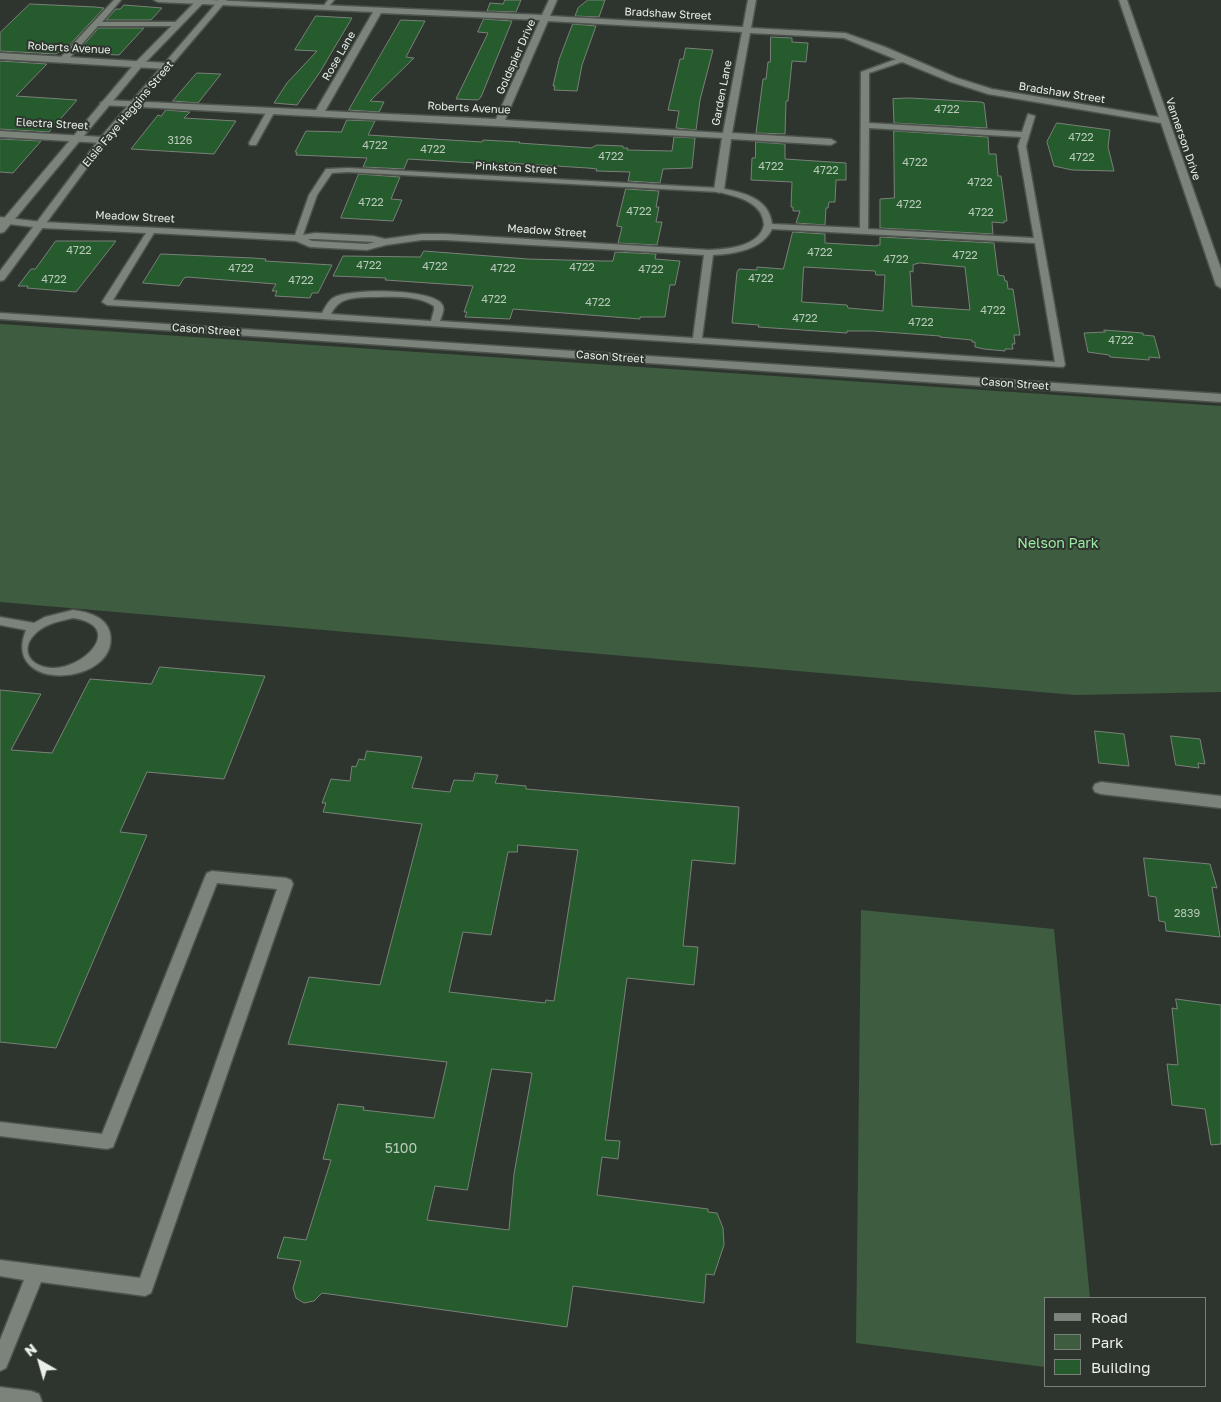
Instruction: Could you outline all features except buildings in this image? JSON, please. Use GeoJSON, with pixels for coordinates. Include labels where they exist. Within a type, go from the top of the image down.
{"type":"FeatureCollection","features":[{"type":"Feature","properties":{"kind":"street","name":"Bradshaw Street"},"geometry":{"type":"LineString","coordinates":[[158,0],[546,18],[845,36],[964,85],[991,92],[1163,121]]}},
{"type":"Feature","properties":{"kind":"street","name":"Goldspier Drive"},"geometry":{"type":"LineString","coordinates":[[500,122],[554,0]]}},
{"type":"Feature","properties":{"kind":"street","name":"Garden Lane"},"geometry":{"type":"LineString","coordinates":[[719,190],[752,0]]}},
{"type":"Feature","properties":{"kind":"street","name":"Vannerson Drive"},"geometry":{"type":"LineString","coordinates":[[1123,0],[1163,121],[1221,285]]}},
{"type":"Feature","properties":{"kind":"street","name":"Elsie Faye Heggins Street"},"geometry":{"type":"LineString","coordinates":[[0,230],[4,221],[139,64],[200,1]]}},
{"type":"Feature","properties":{"kind":"street","name":"Elsie Faye Heggins Street"},"geometry":{"type":"LineString","coordinates":[[0,278],[104,140],[222,2]]}},
{"type":"Feature","properties":{"kind":"street","name":"Rose Lane"},"geometry":{"type":"LineString","coordinates":[[319,113],[379,10]]}},
{"type":"Feature","properties":{"kind":"street","name":"Roberts Avenue"},"geometry":{"type":"LineString","coordinates":[[0,56],[167,66]]}},
{"type":"Feature","properties":{"kind":"street","name":"Roberts Avenue"},"geometry":{"type":"LineString","coordinates":[[105,103],[500,122],[831,142]]}},
{"type":"Feature","properties":{"kind":"street","name":"Electra Street"},"geometry":{"type":"LineString","coordinates":[[0,134],[104,140]]}},
{"type":"Feature","properties":{"kind":"street","name":"Meadow Street"},"geometry":{"type":"LineString","coordinates":[[4,221],[42,224]]}},
{"type":"Feature","properties":{"kind":"street","name":"Cason Street"},"geometry":{"type":"LineString","coordinates":[[0,316],[1221,398]]}},
{"type":"Feature","properties":{"kind":"street"},"geometry":{"type":"LineString","coordinates":[[1101,788],[1221,802]]}},
{"type":"Feature","properties":{"kind":"street"},"geometry":{"type":"LineString","coordinates":[[0,1398],[31,1402]]}},
{"type":"Feature","properties":{"kind":"lane"},"geometry":{"type":"LineString","coordinates":[[63,60],[118,0]]}},
{"type":"Feature","properties":{"kind":"lane"},"geometry":{"type":"LineString","coordinates":[[325,8],[331,0]]}},
{"type":"Feature","properties":{"kind":"lane"},"geometry":{"type":"LineString","coordinates":[[96,24],[178,24]]}},
{"type":"Feature","properties":{"kind":"lane"},"geometry":{"type":"LineString","coordinates":[[864,231],[865,72],[902,59]]}},
{"type":"Feature","properties":{"kind":"lane"},"geometry":{"type":"LineString","coordinates":[[253,143],[271,111]]}},
{"type":"Feature","properties":{"kind":"lane"},"geometry":{"type":"LineString","coordinates":[[152,230],[107,302],[1060,365],[1022,146],[1030,116]]}},
{"type":"Feature","properties":{"kind":"lane"},"geometry":{"type":"LineString","coordinates":[[865,125],[1025,135]]}},
{"type":"Feature","properties":{"kind":"lane","name":"Pinkston Street"},"geometry":{"type":"LineString","coordinates":[[298,238],[313,195],[329,171],[348,170],[719,190]]}},
{"type":"Feature","properties":{"kind":"lane"},"geometry":{"type":"LineString","coordinates":[[719,190],[740,195],[757,203],[767,214],[769,226],[1039,241]]}},
{"type":"Feature","properties":{"kind":"lane","name":"Meadow Street"},"geometry":{"type":"LineString","coordinates":[[42,224],[298,238],[310,244],[367,247],[384,242],[422,237],[444,237],[709,253],[731,251],[750,245],[763,236],[769,226]]}},
{"type":"Feature","properties":{"kind":"lane"},"geometry":{"type":"LineString","coordinates":[[697,340],[709,253]]}},
{"type":"Feature","properties":{"kind":"lane"},"geometry":{"type":"LineString","coordinates":[[325,316],[331,305],[337,300],[358,293],[430,300],[438,305],[439,310],[434,324]]}},
{"type":"Feature","properties":{"kind":"lane"},"geometry":{"type":"LineString","coordinates":[[0,621],[32,627],[59,616],[86,616],[97,621],[103,628],[105,637],[102,648],[94,657],[82,665],[54,673],[41,672],[29,669],[21,662],[17,654],[18,645],[23,636],[32,627]]}},
{"type":"Feature","properties":{"kind":"lane"},"geometry":{"type":"LineString","coordinates":[[0,1129],[107,1142],[212,877],[286,884],[145,1287],[0,1268]]}},
{"type":"Feature","properties":{"kind":"lane"},"geometry":{"type":"LineString","coordinates":[[0,1362],[36,1272]]}},
{"type":"Feature","properties":{"kind":"green space","name":"Nelson Park"},"geometry":{"type":"Polygon","coordinates":[[[0,324],[1221,406],[1221,692],[1075,695],[0,602],[0,324]]]}},
{"type":"Feature","properties":{"kind":"green space"},"geometry":{"type":"Polygon","coordinates":[[[861,910],[1054,929],[1090,1297],[1044,1297],[1044,1367],[856,1343],[861,910]]]}}]}
